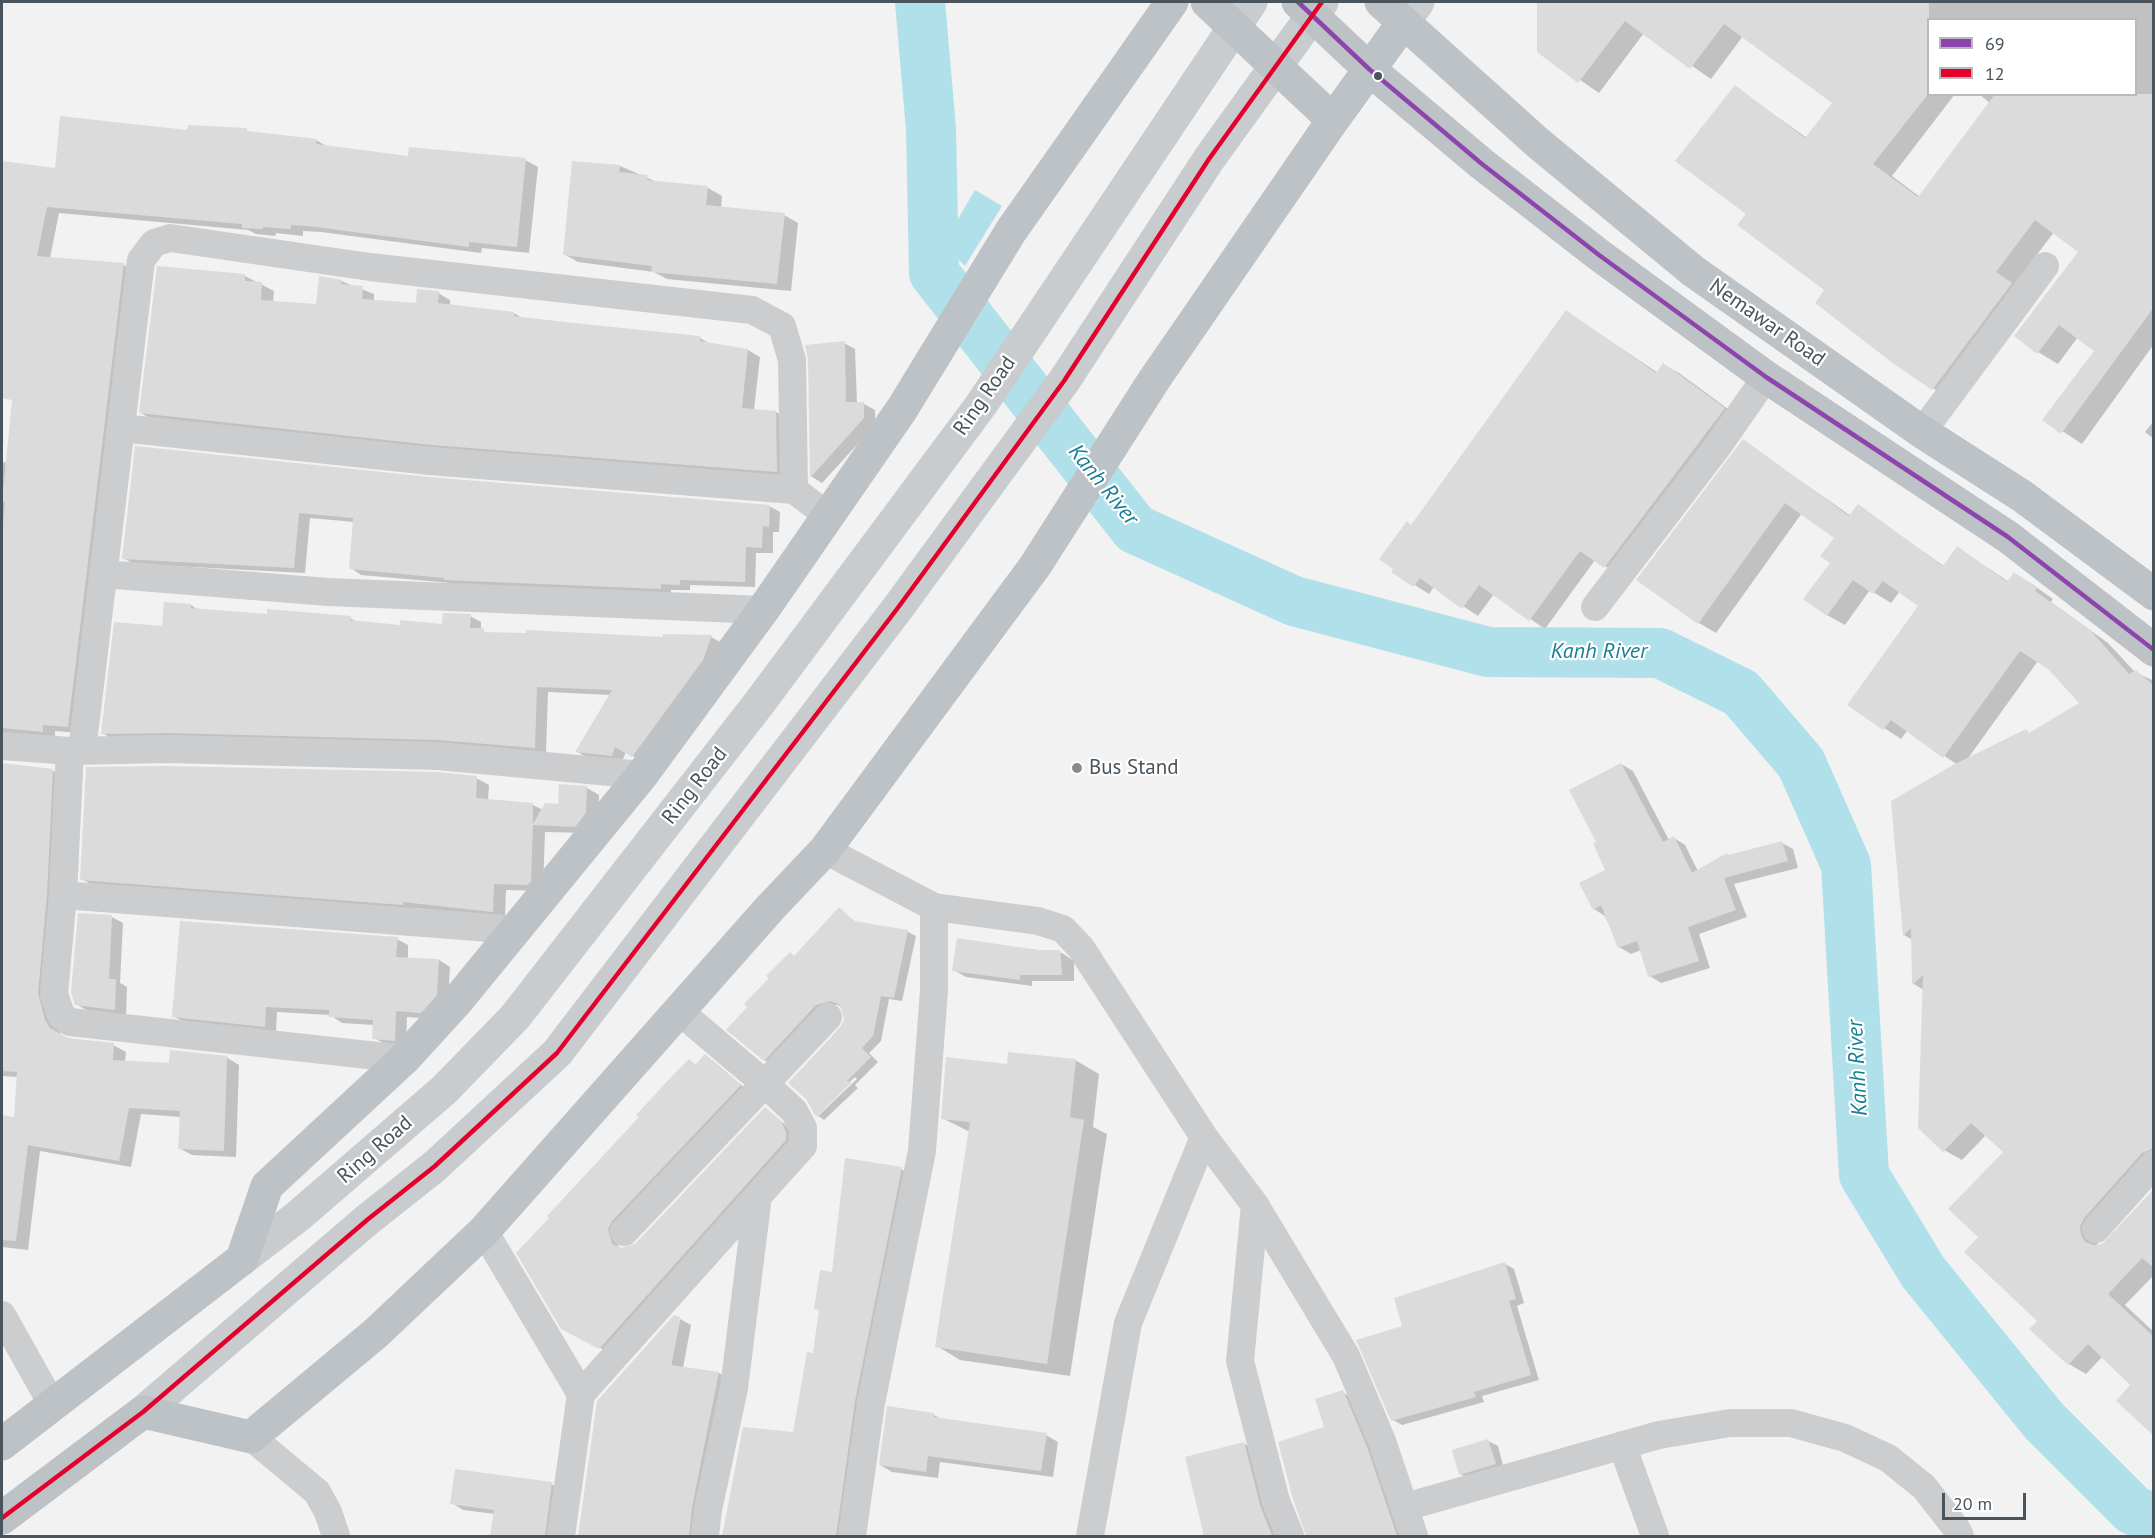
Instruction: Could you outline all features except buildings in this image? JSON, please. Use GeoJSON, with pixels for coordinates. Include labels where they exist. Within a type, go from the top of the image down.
{"type":"FeatureCollection","features":[{"type":"Feature","properties":{"kind":"highway"},"geometry":{"type":"LineString","coordinates":[[242,1259],[267,1186],[404,1059],[457,1001],[642,775],[763,609],[902,409],[1011,231],[1172,2]]}},
{"type":"Feature","properties":{"kind":"highway"},"geometry":{"type":"LineString","coordinates":[[1207,2],[1333,120]]}},
{"type":"Feature","properties":{"kind":"highway","name":"Nemawar Road"},"geometry":{"type":"LineString","coordinates":[[1298,2],[1369,69],[1482,164],[1766,377],[2008,537],[2154,650]]}},
{"type":"Feature","properties":{"kind":"highway"},"geometry":{"type":"LineString","coordinates":[[2,1518],[143,1412],[251,1437],[376,1333],[483,1231],[678,1011],[825,850],[1035,566],[1154,380],[1369,69],[1400,9]]}},
{"type":"Feature","properties":{"kind":"highway","name":"Nemawar Road"},"geometry":{"type":"LineString","coordinates":[[1400,9],[1538,143],[1694,271],[1922,432],[2022,496],[2154,594]]}},
{"type":"Feature","properties":{"kind":"highway"},"geometry":{"type":"LineString","coordinates":[[1667,304],[1694,271]]}},
{"type":"Feature","properties":{"kind":"highway"},"geometry":{"type":"LineString","coordinates":[[1854,434],[1881,403]]}},
{"type":"Feature","properties":{"kind":"highway","name":"Ring Road"},"geometry":{"type":"LineString","coordinates":[[2,1444],[242,1259]]}},
{"type":"Feature","properties":{"kind":"main road","name":"Ring Road"},"geometry":{"type":"LineString","coordinates":[[242,1259],[297,1217],[444,1090],[515,1017],[760,702],[981,405],[1251,2]]}},
{"type":"Feature","properties":{"kind":"main road"},"geometry":{"type":"LineString","coordinates":[[143,1412],[367,1220],[435,1166],[557,1053],[897,609],[1064,381],[1209,159],[1322,2]]}},
{"type":"Feature","properties":{"kind":"street"},"geometry":{"type":"LineString","coordinates":[[404,1059],[70,1022],[61,1015],[54,994],[76,751],[103,574],[141,260],[154,243],[170,238],[370,267],[752,310],[782,326],[792,360],[794,490]]}},
{"type":"Feature","properties":{"kind":"street"},"geometry":{"type":"LineString","coordinates":[[1922,432],[2045,266]]}},
{"type":"Feature","properties":{"kind":"street"},"geometry":{"type":"LineString","coordinates":[[1595,607],[1718,446],[1766,377]]}},
{"type":"Feature","properties":{"kind":"street"},"geometry":{"type":"LineString","coordinates":[[121,428],[430,461],[794,490],[828,516]]}},
{"type":"Feature","properties":{"kind":"street"},"geometry":{"type":"LineString","coordinates":[[103,574],[339,592],[763,609]]}},
{"type":"Feature","properties":{"kind":"street"},"geometry":{"type":"LineString","coordinates":[[2,746],[76,751],[167,749],[438,756],[642,775]]}},
{"type":"Feature","properties":{"kind":"street"},"geometry":{"type":"LineString","coordinates":[[825,850],[934,907],[1038,921],[1063,929],[1081,948],[1204,1137],[1255,1205],[1346,1356],[1382,1441],[1414,1536]]}},
{"type":"Feature","properties":{"kind":"street"},"geometry":{"type":"LineString","coordinates":[[63,895],[515,930]]}},
{"type":"Feature","properties":{"kind":"street"},"geometry":{"type":"LineString","coordinates":[[852,1536],[871,1403],[922,1151],[934,990],[934,907]]}},
{"type":"Feature","properties":{"kind":"street"},"geometry":{"type":"LineString","coordinates":[[561,1536],[581,1394],[803,1146],[804,1128],[794,1111],[678,1011]]}},
{"type":"Feature","properties":{"kind":"street"},"geometry":{"type":"LineString","coordinates":[[624,1232],[828,1017]]}},
{"type":"Feature","properties":{"kind":"street"},"geometry":{"type":"LineString","coordinates":[[1090,1536],[1128,1323],[1204,1137]]}},
{"type":"Feature","properties":{"kind":"street"},"geometry":{"type":"LineString","coordinates":[[2096,1229],[2154,1164]]}},
{"type":"Feature","properties":{"kind":"street"},"geometry":{"type":"LineString","coordinates":[[705,1536],[708,1510],[734,1388],[758,1196]]}},
{"type":"Feature","properties":{"kind":"street"},"geometry":{"type":"LineString","coordinates":[[1255,1205],[1240,1361],[1276,1502],[1290,1536]]}},
{"type":"Feature","properties":{"kind":"street"},"geometry":{"type":"LineString","coordinates":[[483,1231],[581,1394]]}},
{"type":"Feature","properties":{"kind":"street"},"geometry":{"type":"LineString","coordinates":[[2,1315],[52,1404]]}},
{"type":"Feature","properties":{"kind":"street"},"geometry":{"type":"LineString","coordinates":[[1405,1508],[1659,1435],[1730,1423],[1791,1423],[1845,1438],[1888,1458],[1924,1487],[1960,1536]]}},
{"type":"Feature","properties":{"kind":"street"},"geometry":{"type":"LineString","coordinates":[[251,1437],[317,1492],[328,1512],[336,1536]]}},
{"type":"Feature","properties":{"kind":"street"},"geometry":{"type":"LineString","coordinates":[[1622,1445],[1655,1536]]}},
{"type":"Feature","properties":{"kind":"water"},"geometry":{"type":"Polygon","coordinates":[[[975,190],[1002,206],[965,266],[943,245],[975,190]]]}},
{"type":"Feature","properties":{"kind":"waterway","name":"Kanh River"},"geometry":{"type":"LineString","coordinates":[[920,2],[931,129],[934,273],[1135,529],[1294,601],[1488,652],[1660,653],[1741,693],[1801,763],[1846,865],[1864,1175],[1923,1272],[2044,1421],[2133,1510],[2154,1519]]}},
{"type":"Feature","properties":{"kind":"transit line","name":"69"},"geometry":{"type":"LineString","coordinates":[[1298,2],[1369,69],[1482,164],[1599,255],[1766,377],[2008,537],[2154,650]]}},
{"type":"Feature","properties":{"kind":"transit line","name":"12"},"geometry":{"type":"LineString","coordinates":[[2,1518],[143,1412],[367,1220],[435,1166],[557,1053],[897,609],[1064,381],[1209,159],[1322,2]]}},
{"type":"Feature","properties":{"kind":"place","name":"Bus Stand"},"geometry":{"type":"Point","coordinates":[1077,768]}}]}
